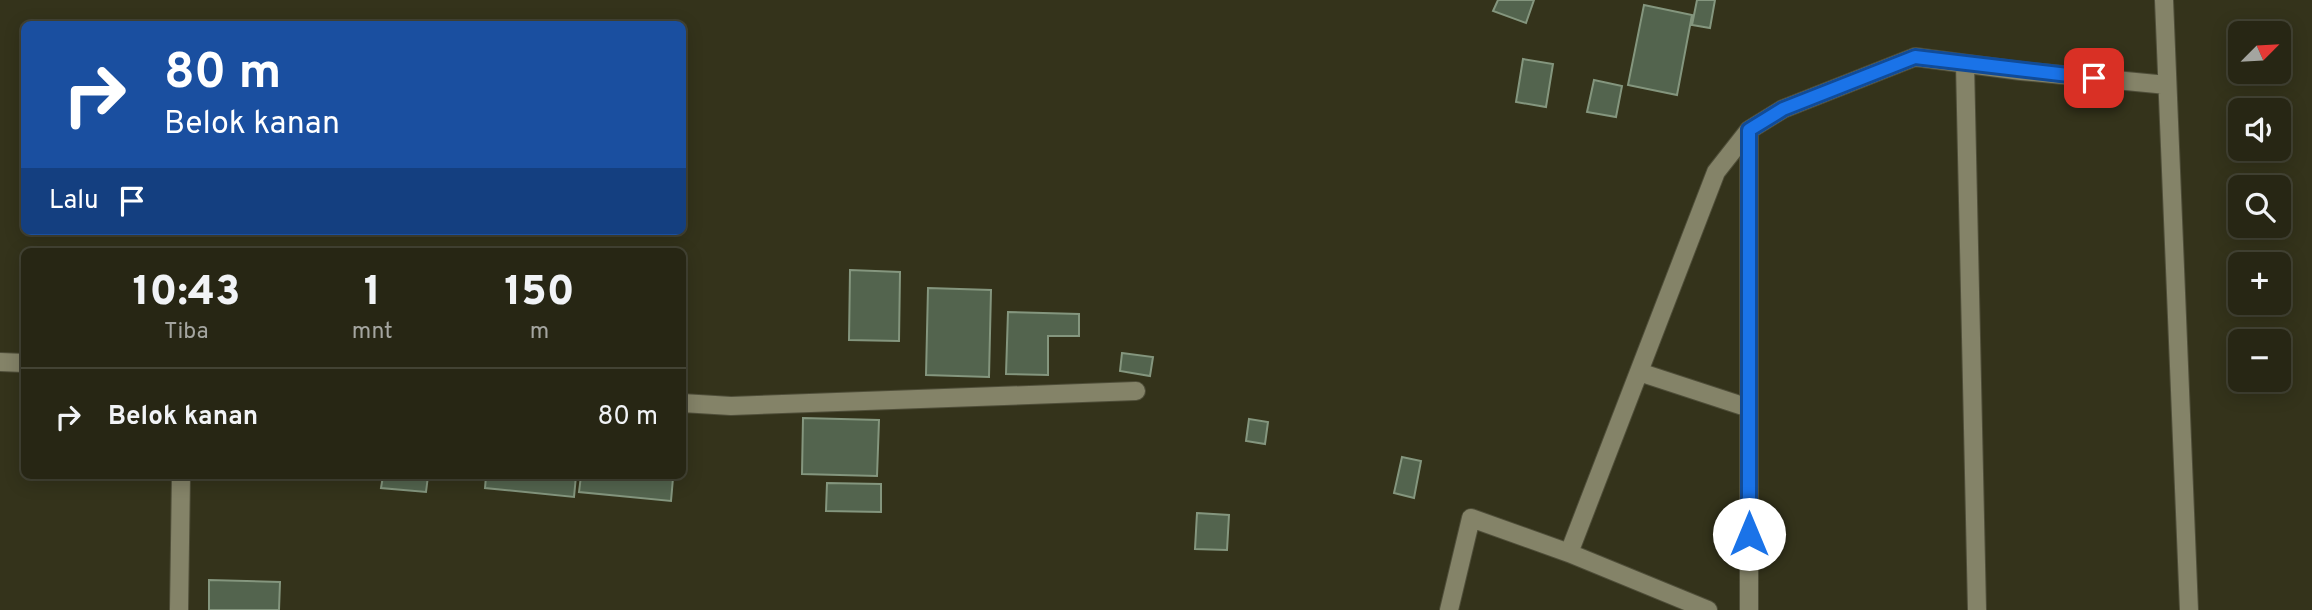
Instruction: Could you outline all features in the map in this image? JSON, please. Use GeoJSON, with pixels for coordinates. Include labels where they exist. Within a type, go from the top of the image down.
{"type":"FeatureCollection","features":[{"type":"Feature","properties":{"kind":"street"},"geometry":{"type":"LineString","coordinates":[[2164,0],[2189,610]]}},
{"type":"Feature","properties":{"kind":"street"},"geometry":{"type":"LineString","coordinates":[[1569,553],[1716,172],[1749,130],[1783,109],[1915,57],[2167,85]]}},
{"type":"Feature","properties":{"kind":"street"},"geometry":{"type":"LineString","coordinates":[[1965,64],[1976,610]]}},
{"type":"Feature","properties":{"kind":"street"},"geometry":{"type":"LineString","coordinates":[[1749,130],[1749,610]]}},
{"type":"Feature","properties":{"kind":"street"},"geometry":{"type":"LineString","coordinates":[[0,362],[21,363]]}},
{"type":"Feature","properties":{"kind":"street"},"geometry":{"type":"LineString","coordinates":[[1639,372],[1749,408]]}},
{"type":"Feature","properties":{"kind":"street"},"geometry":{"type":"LineString","coordinates":[[686,403],[731,406],[1136,391]]}},
{"type":"Feature","properties":{"kind":"street"},"geometry":{"type":"LineString","coordinates":[[179,610],[181,479]]}},
{"type":"Feature","properties":{"kind":"street"},"geometry":{"type":"LineString","coordinates":[[1449,610],[1471,518],[1569,553],[1708,610]]}},
{"type":"Feature","properties":{"kind":"building"},"geometry":{"type":"Polygon","coordinates":[[[1498,0],[1534,0],[1526,23],[1493,11],[1498,0]]]}},
{"type":"Feature","properties":{"kind":"building"},"geometry":{"type":"Polygon","coordinates":[[[1697,0],[1715,0],[1710,28],[1692,25],[1697,0]]]}},
{"type":"Feature","properties":{"kind":"building"},"geometry":{"type":"Polygon","coordinates":[[[1644,5],[1692,15],[1677,95],[1628,85],[1644,5]]]}},
{"type":"Feature","properties":{"kind":"building"},"geometry":{"type":"Polygon","coordinates":[[[1523,59],[1553,64],[1546,107],[1516,102],[1523,59]]]}},
{"type":"Feature","properties":{"kind":"building"},"geometry":{"type":"Polygon","coordinates":[[[1594,80],[1622,86],[1616,117],[1587,112],[1594,80]]]}},
{"type":"Feature","properties":{"kind":"building"},"geometry":{"type":"Polygon","coordinates":[[[850,270],[900,272],[899,341],[849,340],[850,270]]]}},
{"type":"Feature","properties":{"kind":"building"},"geometry":{"type":"Polygon","coordinates":[[[928,288],[991,290],[989,377],[926,375],[928,288]]]}},
{"type":"Feature","properties":{"kind":"building"},"geometry":{"type":"Polygon","coordinates":[[[1008,312],[1079,314],[1079,336],[1048,336],[1048,375],[1006,374],[1008,312]]]}},
{"type":"Feature","properties":{"kind":"building"},"geometry":{"type":"Polygon","coordinates":[[[1122,353],[1153,357],[1150,376],[1120,371],[1122,353]]]}},
{"type":"Feature","properties":{"kind":"building"},"geometry":{"type":"Polygon","coordinates":[[[803,418],[879,420],[877,476],[802,474],[803,418]]]}},
{"type":"Feature","properties":{"kind":"building"},"geometry":{"type":"Polygon","coordinates":[[[1249,419],[1268,422],[1265,444],[1246,441],[1249,419]]]}},
{"type":"Feature","properties":{"kind":"building"},"geometry":{"type":"Polygon","coordinates":[[[1402,457],[1421,461],[1414,498],[1394,493],[1402,457]]]}},
{"type":"Feature","properties":{"kind":"building"},"geometry":{"type":"Polygon","coordinates":[[[382,479],[428,479],[426,492],[381,488],[382,479]]]}},
{"type":"Feature","properties":{"kind":"building"},"geometry":{"type":"Polygon","coordinates":[[[486,479],[576,479],[574,497],[485,488],[486,479]]]}},
{"type":"Feature","properties":{"kind":"building"},"geometry":{"type":"Polygon","coordinates":[[[581,479],[673,479],[671,501],[579,492],[581,479]]]}},
{"type":"Feature","properties":{"kind":"building"},"geometry":{"type":"Polygon","coordinates":[[[827,483],[881,484],[881,512],[826,511],[827,483]]]}},
{"type":"Feature","properties":{"kind":"building"},"geometry":{"type":"Polygon","coordinates":[[[1197,513],[1229,515],[1227,550],[1195,549],[1197,513]]]}},
{"type":"Feature","properties":{"kind":"building"},"geometry":{"type":"Polygon","coordinates":[[[209,580],[280,582],[279,610],[209,610],[209,580]]]}},
{"type":"Feature","properties":{"kind":"route"},"geometry":{"type":"LineString","coordinates":[[1749,534],[1749,130],[1783,109],[1915,57],[2094,78]]}}]}
